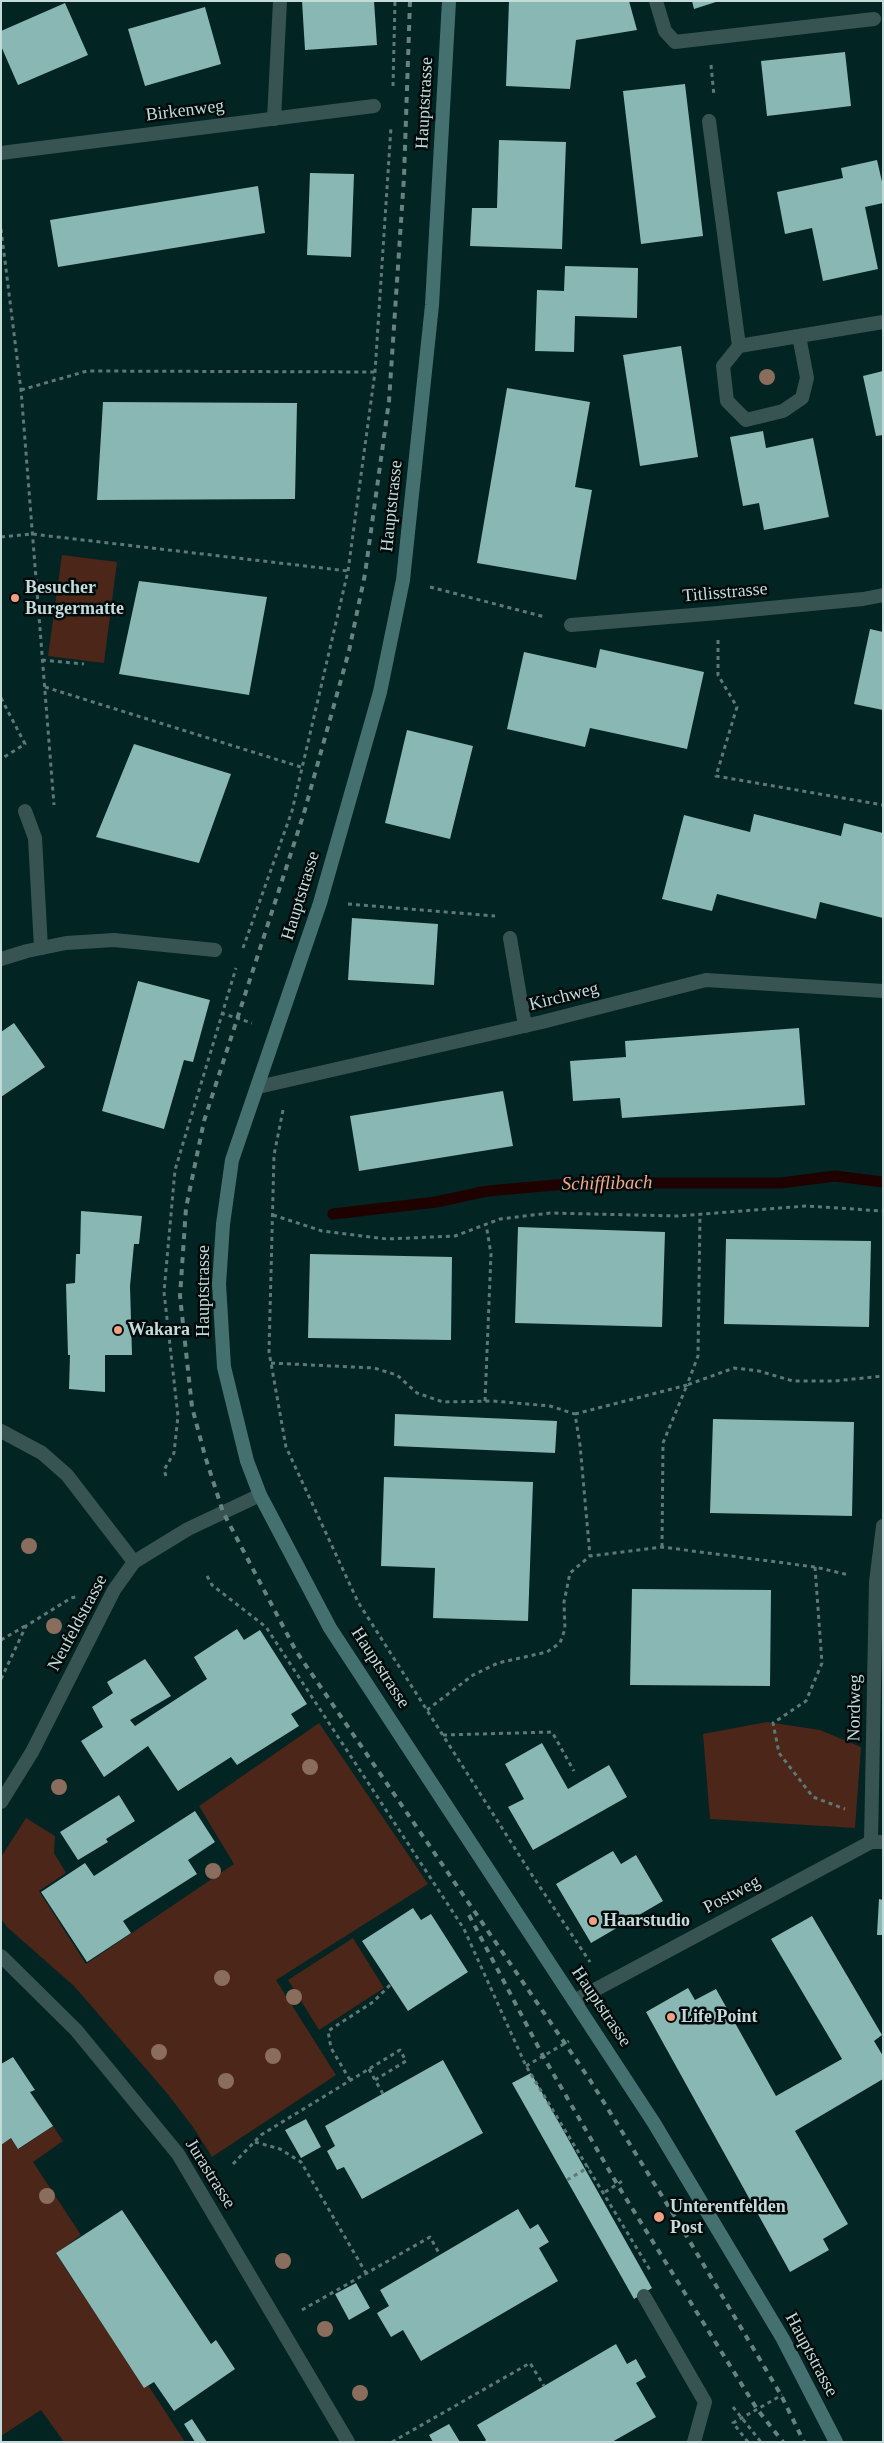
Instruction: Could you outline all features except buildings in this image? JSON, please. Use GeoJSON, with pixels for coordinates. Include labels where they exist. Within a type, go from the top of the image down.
{"type":"FeatureCollection","features":[{"type":"Feature","properties":{"kind":"main road","name":"Hauptstrasse"},"geometry":{"type":"LineString","coordinates":[[449,1],[432,305],[403,580],[380,692],[320,903],[232,1160],[223,1224],[219,1284],[224,1367],[247,1461],[260,1495],[330,1628],[649,2115],[773,2323],[836,2442]]}},
{"type":"Feature","properties":{"kind":"street"},"geometry":{"type":"LineString","coordinates":[[274,119],[280,1]]}},
{"type":"Feature","properties":{"kind":"street"},"geometry":{"type":"LineString","coordinates":[[656,1],[665,31],[675,42],[874,19]]}},
{"type":"Feature","properties":{"kind":"street","name":"Birkenweg"},"geometry":{"type":"LineString","coordinates":[[1,153],[374,106]]}},
{"type":"Feature","properties":{"kind":"street"},"geometry":{"type":"LineString","coordinates":[[709,121],[739,346]]}},
{"type":"Feature","properties":{"kind":"street"},"geometry":{"type":"LineString","coordinates":[[799,336],[807,378],[802,398],[783,411],[746,420],[727,401],[723,366],[739,346],[799,336],[883,322]]}},
{"type":"Feature","properties":{"kind":"street","name":"Titlisstrasse"},"geometry":{"type":"LineString","coordinates":[[571,625],[718,614],[863,599],[883,595]]}},
{"type":"Feature","properties":{"kind":"street"},"geometry":{"type":"LineString","coordinates":[[25,811],[35,838],[41,948]]}},
{"type":"Feature","properties":{"kind":"street"},"geometry":{"type":"LineString","coordinates":[[510,938],[525,1026]]}},
{"type":"Feature","properties":{"kind":"street"},"geometry":{"type":"LineString","coordinates":[[1,959],[66,943],[114,940],[215,950]]}},
{"type":"Feature","properties":{"kind":"street","name":"Kirchweg"},"geometry":{"type":"LineString","coordinates":[[258,1087],[525,1026],[706,980],[883,991]]}},
{"type":"Feature","properties":{"kind":"street"},"geometry":{"type":"LineString","coordinates":[[1,1431],[42,1453],[67,1475],[134,1562]]}},
{"type":"Feature","properties":{"kind":"street","name":"Neufeldstrasse"},"geometry":{"type":"LineString","coordinates":[[1,1802],[32,1752],[114,1590],[134,1562],[188,1529],[260,1495]]}},
{"type":"Feature","properties":{"kind":"street","name":"Nordweg"},"geometry":{"type":"LineString","coordinates":[[877,1842],[871,1819],[883,1526]]}},
{"type":"Feature","properties":{"kind":"street","name":"Postweg"},"geometry":{"type":"LineString","coordinates":[[574,2001],[877,1842]]}},
{"type":"Feature","properties":{"kind":"street","name":"Jurastrasse"},"geometry":{"type":"LineString","coordinates":[[1,1956],[76,2030],[178,2154],[348,2442]]}},
{"type":"Feature","properties":{"kind":"street"},"geometry":{"type":"LineString","coordinates":[[644,2296],[705,2402],[694,2442]]}},
{"type":"Feature","properties":{"kind":"path"},"geometry":{"type":"LineString","coordinates":[[392,95],[395,1]]}},
{"type":"Feature","properties":{"kind":"path"},"geometry":{"type":"LineString","coordinates":[[708,38],[716,118],[709,121]]}},
{"type":"Feature","properties":{"kind":"path"},"geometry":{"type":"LineString","coordinates":[[241,954],[292,811],[304,768],[348,572],[375,372],[392,124]]}},
{"type":"Feature","properties":{"kind":"path"},"geometry":{"type":"LineString","coordinates":[[1,229],[21,390],[55,815]]}},
{"type":"Feature","properties":{"kind":"path"},"geometry":{"type":"LineString","coordinates":[[21,390],[87,371],[375,372]]}},
{"type":"Feature","properties":{"kind":"path"},"geometry":{"type":"LineString","coordinates":[[1,536],[32,534],[348,572]]}},
{"type":"Feature","properties":{"kind":"path"},"geometry":{"type":"LineString","coordinates":[[403,580],[495,602],[571,625]]}},
{"type":"Feature","properties":{"kind":"path"},"geometry":{"type":"LineString","coordinates":[[718,614],[718,675],[737,707],[716,776],[883,805]]}},
{"type":"Feature","properties":{"kind":"path"},"geometry":{"type":"LineString","coordinates":[[42,660],[84,664]]}},
{"type":"Feature","properties":{"kind":"path"},"geometry":{"type":"LineString","coordinates":[[45,687],[304,768]]}},
{"type":"Feature","properties":{"kind":"path"},"geometry":{"type":"LineString","coordinates":[[1,698],[25,744],[1,759]]}},
{"type":"Feature","properties":{"kind":"path"},"geometry":{"type":"LineString","coordinates":[[320,903],[494,914],[510,938]]}},
{"type":"Feature","properties":{"kind":"path"},"geometry":{"type":"LineString","coordinates":[[166,1476],[164,1470],[174,1453],[178,1416],[164,1292],[175,1170],[238,962]]}},
{"type":"Feature","properties":{"kind":"path"},"geometry":{"type":"LineString","coordinates":[[288,1080],[274,1155],[269,1352],[286,1447],[358,1602],[604,1984]]}},
{"type":"Feature","properties":{"kind":"path"},"geometry":{"type":"LineString","coordinates":[[273,1215],[322,1231],[387,1239],[455,1236],[500,1219],[550,1213],[700,1214],[806,1206],[883,1211]]}},
{"type":"Feature","properties":{"kind":"path"},"geometry":{"type":"LineString","coordinates":[[662,1547],[663,1443],[688,1385],[698,1356],[700,1214]]}},
{"type":"Feature","properties":{"kind":"path"},"geometry":{"type":"LineString","coordinates":[[486,1224],[491,1254],[486,1401]]}},
{"type":"Feature","properties":{"kind":"path"},"geometry":{"type":"LineString","coordinates":[[271,1363],[374,1368],[397,1375],[417,1393],[443,1402],[486,1401],[550,1406],[575,1414],[688,1385],[734,1368],[759,1371],[793,1381],[835,1381],[883,1376]]}},
{"type":"Feature","properties":{"kind":"path"},"geometry":{"type":"LineString","coordinates":[[575,1414],[580,1445],[590,1556]]}},
{"type":"Feature","properties":{"kind":"path"},"geometry":{"type":"LineString","coordinates":[[427,1710],[474,1675],[498,1663],[547,1652],[560,1643],[565,1629],[564,1602],[570,1572],[590,1556],[662,1547],[815,1567],[880,1580]]}},
{"type":"Feature","properties":{"kind":"path"},"geometry":{"type":"LineString","coordinates":[[815,1567],[822,1663],[806,1702],[773,1722],[779,1753],[813,1797],[871,1819]]}},
{"type":"Feature","properties":{"kind":"path"},"geometry":{"type":"LineString","coordinates":[[207,1576],[212,1585],[266,1627],[464,1929],[526,2066],[605,2192],[659,2286],[644,2296]]}},
{"type":"Feature","properties":{"kind":"path"},"geometry":{"type":"LineString","coordinates":[[1,1640],[71,1598],[114,1590]]}},
{"type":"Feature","properties":{"kind":"path"},"geometry":{"type":"LineString","coordinates":[[1,1679],[26,1626]]}},
{"type":"Feature","properties":{"kind":"path"},"geometry":{"type":"LineString","coordinates":[[442,1734],[552,1732],[574,1771]]}},
{"type":"Feature","properties":{"kind":"path"},"geometry":{"type":"LineString","coordinates":[[350,2080],[332,2048],[328,2031],[373,2002],[390,1985]]}},
{"type":"Feature","properties":{"kind":"path"},"geometry":{"type":"LineString","coordinates":[[526,2066],[574,2038]]}},
{"type":"Feature","properties":{"kind":"path"},"geometry":{"type":"LineString","coordinates":[[233,2164],[261,2135],[400,2050],[406,2061],[375,2080]]}},
{"type":"Feature","properties":{"kind":"path"},"geometry":{"type":"LineString","coordinates":[[369,2069],[383,2094]]}},
{"type":"Feature","properties":{"kind":"path"},"geometry":{"type":"LineString","coordinates":[[254,2142],[280,2149],[301,2162],[366,2273]]}},
{"type":"Feature","properties":{"kind":"path"},"geometry":{"type":"LineString","coordinates":[[567,2180],[589,2167]]}},
{"type":"Feature","properties":{"kind":"path"},"geometry":{"type":"LineString","coordinates":[[605,2192],[624,2180]]}},
{"type":"Feature","properties":{"kind":"path"},"geometry":{"type":"LineString","coordinates":[[278,2324],[430,2236],[440,2254]]}},
{"type":"Feature","properties":{"kind":"path"},"geometry":{"type":"LineString","coordinates":[[392,2442],[530,2363],[544,2386]]}},
{"type":"Feature","properties":{"kind":"path"},"geometry":{"type":"LineString","coordinates":[[748,2442],[734,2423],[787,2392]]}},
{"type":"Feature","properties":{"kind":"shaded area"},"geometry":{"type":"Polygon","coordinates":[[[62,555],[117,562],[104,663],[48,656],[62,555]]]}},
{"type":"Feature","properties":{"kind":"shaded area"},"geometry":{"type":"Polygon","coordinates":[[[767,1722],[820,1730],[861,1747],[855,1828],[710,1819],[703,1734],[767,1722]]]}},
{"type":"Feature","properties":{"kind":"shaded area"},"geometry":{"type":"Polygon","coordinates":[[[319,1723],[428,1884],[276,1980],[336,2075],[212,2157],[193,2127],[166,2092],[74,1986],[7,1927],[1,1919],[1,1857],[26,1818],[55,1836],[54,1853],[66,1873],[39,1891],[86,1964],[234,1864],[199,1806],[319,1723]]]}},
{"type":"Feature","properties":{"kind":"shaded area"},"geometry":{"type":"Polygon","coordinates":[[[353,1938],[384,1988],[319,2030],[288,1980],[353,1938]]]}},
{"type":"Feature","properties":{"kind":"shaded area"},"geometry":{"type":"Polygon","coordinates":[[[53,2126],[63,2141],[33,2162],[81,2235],[56,2254],[144,2387],[148,2385],[185,2442],[64,2442],[41,2410],[1,2436],[1,2145],[11,2138],[19,2149],[53,2126]]]}},
{"type":"Feature","properties":{"kind":"waterway","name":"Schifflibach"},"geometry":{"type":"LineString","coordinates":[[333,1214],[436,1202],[487,1191],[578,1183],[781,1183],[835,1176],[883,1182]]}},
{"type":"Feature","properties":{"kind":"railway"},"geometry":{"type":"LineString","coordinates":[[410,1],[404,177],[389,401],[365,574],[349,651],[304,813],[204,1121],[186,1208],[180,1296],[192,1407],[223,1512],[296,1651],[590,2080],[680,2225],[781,2395],[804,2442]]}},
{"type":"Feature","properties":{"kind":"railway"},"geometry":{"type":"LineString","coordinates":[[469,1915],[543,2056],[617,2184],[757,2409],[783,2442]]}},
{"type":"Feature","properties":{"kind":"place","name":"Besucher Burgermatte"},"geometry":{"type":"Point","coordinates":[15,598]}},
{"type":"Feature","properties":{"kind":"place","name":"Wakara"},"geometry":{"type":"Point","coordinates":[118,1330]}},
{"type":"Feature","properties":{"kind":"place","name":"Haarstudio"},"geometry":{"type":"Point","coordinates":[593,1921]}},
{"type":"Feature","properties":{"kind":"place","name":"Life Point"},"geometry":{"type":"Point","coordinates":[671,2017]}},
{"type":"Feature","properties":{"kind":"place","name":"Unterentfelden Post"},"geometry":{"type":"Point","coordinates":[659,2217]}}]}
